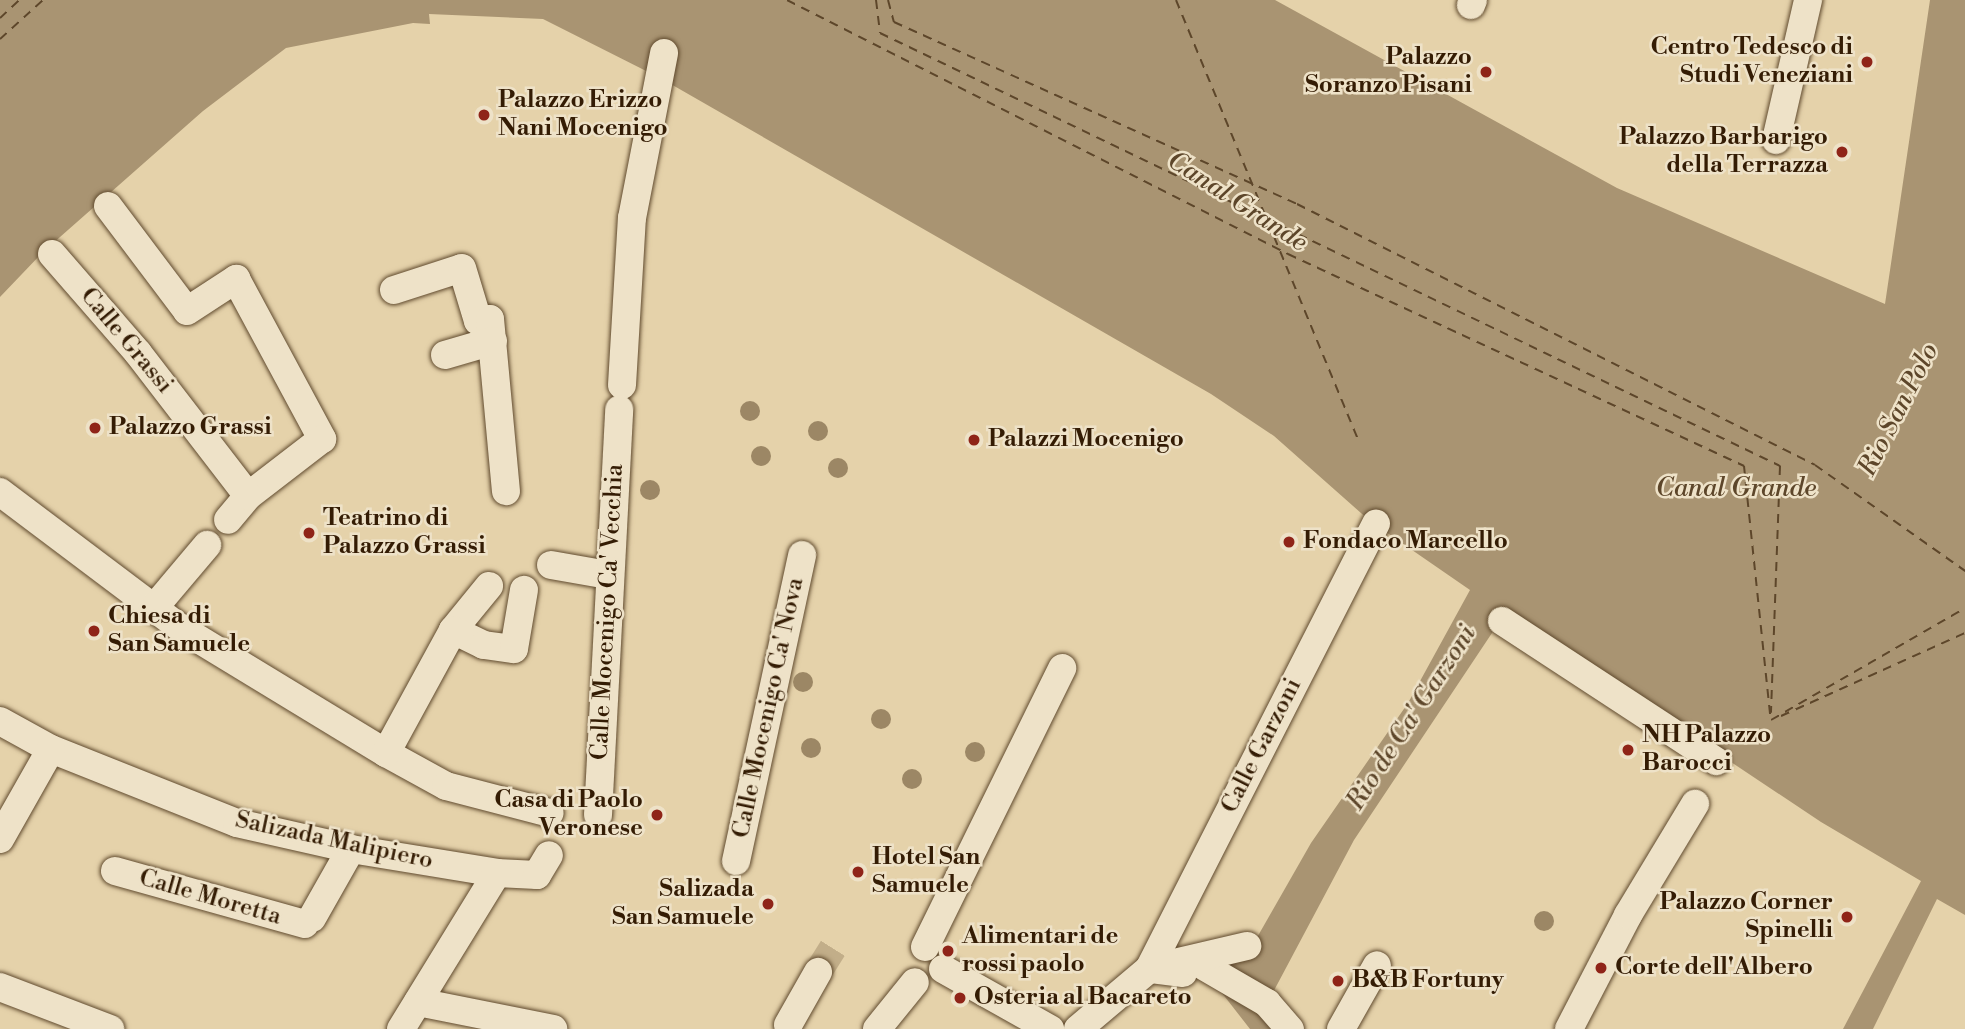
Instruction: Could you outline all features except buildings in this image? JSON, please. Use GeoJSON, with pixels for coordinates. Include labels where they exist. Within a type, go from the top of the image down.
{"type":"FeatureCollection","features":[{"type":"Feature","properties":{"kind":"street"},"geometry":{"type":"LineString","coordinates":[[1776,140],[1808,0]]}},
{"type":"Feature","properties":{"kind":"street","name":"Calle Mocenigo Ca' Vecchia"},"geometry":{"type":"LineString","coordinates":[[597,815],[608,575],[632,218],[664,52]]}},
{"type":"Feature","properties":{"kind":"street"},"geometry":{"type":"LineString","coordinates":[[108,206],[187,311],[236,279],[322,439],[248,496],[228,520]]}},
{"type":"Feature","properties":{"kind":"street","name":"Calle Grassi"},"geometry":{"type":"LineString","coordinates":[[52,254],[138,353],[248,496]]}},
{"type":"Feature","properties":{"kind":"street"},"geometry":{"type":"LineString","coordinates":[[394,290],[462,268],[478,321],[490,319],[506,491]]}},
{"type":"Feature","properties":{"kind":"street"},"geometry":{"type":"LineString","coordinates":[[445,355],[493,341]]}},
{"type":"Feature","properties":{"kind":"street"},"geometry":{"type":"LineString","coordinates":[[0,492],[54,530],[153,609],[386,753],[446,786],[550,813]]}},
{"type":"Feature","properties":{"kind":"street","name":"Calle Garzoni"},"geometry":{"type":"LineString","coordinates":[[1149,969],[1376,524]]}},
{"type":"Feature","properties":{"kind":"street"},"geometry":{"type":"LineString","coordinates":[[153,609],[207,545]]}},
{"type":"Feature","properties":{"kind":"street","name":"Calle Mocenigo Ca' Nova"},"geometry":{"type":"LineString","coordinates":[[736,861],[802,555]]}},
{"type":"Feature","properties":{"kind":"street"},"geometry":{"type":"LineString","coordinates":[[551,565],[608,575]]}},
{"type":"Feature","properties":{"kind":"street"},"geometry":{"type":"LineString","coordinates":[[386,753],[453,630],[489,586]]}},
{"type":"Feature","properties":{"kind":"street"},"geometry":{"type":"LineString","coordinates":[[453,630],[484,645],[514,649],[524,590]]}},
{"type":"Feature","properties":{"kind":"street"},"geometry":{"type":"LineString","coordinates":[[1502,621],[1716,761]]}},
{"type":"Feature","properties":{"kind":"street"},"geometry":{"type":"LineString","coordinates":[[925,947],[1062,668]]}},
{"type":"Feature","properties":{"kind":"street","name":"Salizada Malipiero"},"geometry":{"type":"LineString","coordinates":[[0,721],[51,749],[237,823],[351,849],[497,873],[537,875],[549,855]]}},
{"type":"Feature","properties":{"kind":"street"},"geometry":{"type":"LineString","coordinates":[[0,839],[51,749]]}},
{"type":"Feature","properties":{"kind":"street"},"geometry":{"type":"LineString","coordinates":[[1569,1029],[1628,915],[1695,804]]}},
{"type":"Feature","properties":{"kind":"street","name":"Calle Moretta"},"geometry":{"type":"LineString","coordinates":[[116,871],[309,921],[351,849]]}},
{"type":"Feature","properties":{"kind":"street"},"geometry":{"type":"LineString","coordinates":[[401,1029],[497,873]]}},
{"type":"Feature","properties":{"kind":"street"},"geometry":{"type":"LineString","coordinates":[[1077,1029],[1149,969],[1203,965],[1247,946]]}},
{"type":"Feature","properties":{"kind":"street"},"geometry":{"type":"LineString","coordinates":[[1203,965],[1267,1003],[1290,1029]]}},
{"type":"Feature","properties":{"kind":"street"},"geometry":{"type":"LineString","coordinates":[[1341,1029],[1377,965]]}},
{"type":"Feature","properties":{"kind":"street"},"geometry":{"type":"LineString","coordinates":[[943,969],[1050,1029]]}},
{"type":"Feature","properties":{"kind":"street"},"geometry":{"type":"LineString","coordinates":[[788,1025],[818,972]]}},
{"type":"Feature","properties":{"kind":"street"},"geometry":{"type":"LineString","coordinates":[[877,1029],[915,982]]}},
{"type":"Feature","properties":{"kind":"street"},"geometry":{"type":"LineString","coordinates":[[0,987],[41,1018],[110,1029]]}},
{"type":"Feature","properties":{"kind":"street"},"geometry":{"type":"LineString","coordinates":[[418,1002],[553,1029]]}},
{"type":"Feature","properties":{"kind":"water","name":"Canal Grande"},"geometry":{"type":"Polygon","coordinates":[[[0,0],[1275,0],[1617,188],[1885,304],[1930,0],[1965,0],[1965,915],[1937,899],[1873,1029],[1843,1029],[1921,881],[1821,822],[1506,612],[1354,840],[1270,998],[1296,1029],[1250,1029],[1204,970],[1255,941],[1311,843],[1408,703],[1470,590],[1370,521],[1274,436],[1211,394],[662,79],[543,19],[429,14],[430,24],[413,23],[286,48],[203,111],[43,252],[0,297],[0,0]]]}},
{"type":"Feature","properties":{"kind":"ferry route"},"geometry":{"type":"LineString","coordinates":[[0,18],[19,0]]}},
{"type":"Feature","properties":{"kind":"ferry route"},"geometry":{"type":"LineString","coordinates":[[0,39],[43,0]]}},
{"type":"Feature","properties":{"kind":"ferry route"},"geometry":{"type":"LineString","coordinates":[[787,0],[1288,254],[1744,466],[1771,721]]}},
{"type":"Feature","properties":{"kind":"ferry route"},"geometry":{"type":"LineString","coordinates":[[876,0],[880,33],[1780,466],[1771,713]]}},
{"type":"Feature","properties":{"kind":"ferry route"},"geometry":{"type":"LineString","coordinates":[[888,0],[894,22],[1297,204],[1815,465],[1965,571]]}},
{"type":"Feature","properties":{"kind":"ferry route"},"geometry":{"type":"LineString","coordinates":[[1176,0],[1358,439]]}},
{"type":"Feature","properties":{"kind":"ferry route"},"geometry":{"type":"LineString","coordinates":[[1771,720],[1965,608]]}},
{"type":"Feature","properties":{"kind":"ferry route"},"geometry":{"type":"LineString","coordinates":[[1781,716],[1965,633]]}},
{"type":"Feature","properties":{"kind":"tunnel"},"geometry":{"type":"LineString","coordinates":[[818,972],[833,948]]}},
{"type":"Feature","properties":{"kind":"place","name":"Centro Tedesco di Studi Veneziani"},"geometry":{"type":"Point","coordinates":[1867,62]}},
{"type":"Feature","properties":{"kind":"place","name":"Palazzo Soranzo Pisani"},"geometry":{"type":"Point","coordinates":[1486,72]}},
{"type":"Feature","properties":{"kind":"place","name":"Palazzo Erizzo Nani Mocenigo"},"geometry":{"type":"Point","coordinates":[484,115]}},
{"type":"Feature","properties":{"kind":"place","name":"Palazzo Barbarigo della Terrazza"},"geometry":{"type":"Point","coordinates":[1842,152]}},
{"type":"Feature","properties":{"kind":"place","name":"Palazzo Grassi"},"geometry":{"type":"Point","coordinates":[95,428]}},
{"type":"Feature","properties":{"kind":"place","name":"Palazzi Mocenigo"},"geometry":{"type":"Point","coordinates":[974,440]}},
{"type":"Feature","properties":{"kind":"place","name":"Teatrino di Palazzo Grassi"},"geometry":{"type":"Point","coordinates":[309,533]}},
{"type":"Feature","properties":{"kind":"place","name":"Fondaco Marcello"},"geometry":{"type":"Point","coordinates":[1289,542]}},
{"type":"Feature","properties":{"kind":"place","name":"Chiesa di San Samuele"},"geometry":{"type":"Point","coordinates":[94,631]}},
{"type":"Feature","properties":{"kind":"place","name":"NH Palazzo Barocci"},"geometry":{"type":"Point","coordinates":[1628,750]}},
{"type":"Feature","properties":{"kind":"place","name":"Casa di Paolo Veronese"},"geometry":{"type":"Point","coordinates":[657,815]}},
{"type":"Feature","properties":{"kind":"place","name":"Hotel San Samuele"},"geometry":{"type":"Point","coordinates":[858,872]}},
{"type":"Feature","properties":{"kind":"place","name":"Salizada San Samuele"},"geometry":{"type":"Point","coordinates":[768,904]}},
{"type":"Feature","properties":{"kind":"place","name":"Palazzo Corner Spinelli"},"geometry":{"type":"Point","coordinates":[1847,917]}},
{"type":"Feature","properties":{"kind":"place","name":"Alimentari de rossi paolo"},"geometry":{"type":"Point","coordinates":[948,951]}},
{"type":"Feature","properties":{"kind":"place","name":"Corte dell'Albero"},"geometry":{"type":"Point","coordinates":[1601,968]}},
{"type":"Feature","properties":{"kind":"place","name":"B&B Fortuny"},"geometry":{"type":"Point","coordinates":[1338,981]}},
{"type":"Feature","properties":{"kind":"place","name":"Osteria al Bacareto"},"geometry":{"type":"Point","coordinates":[960,998]}},
{"type":"Feature","properties":{"kind":"water label","name":"Rio San Polo"},"geometry":{"type":"Point","coordinates":[1899,410]}},
{"type":"Feature","properties":{"kind":"water label","name":"Rio de Ca' Garzoni"},"geometry":{"type":"Point","coordinates":[1412,718]}}]}
